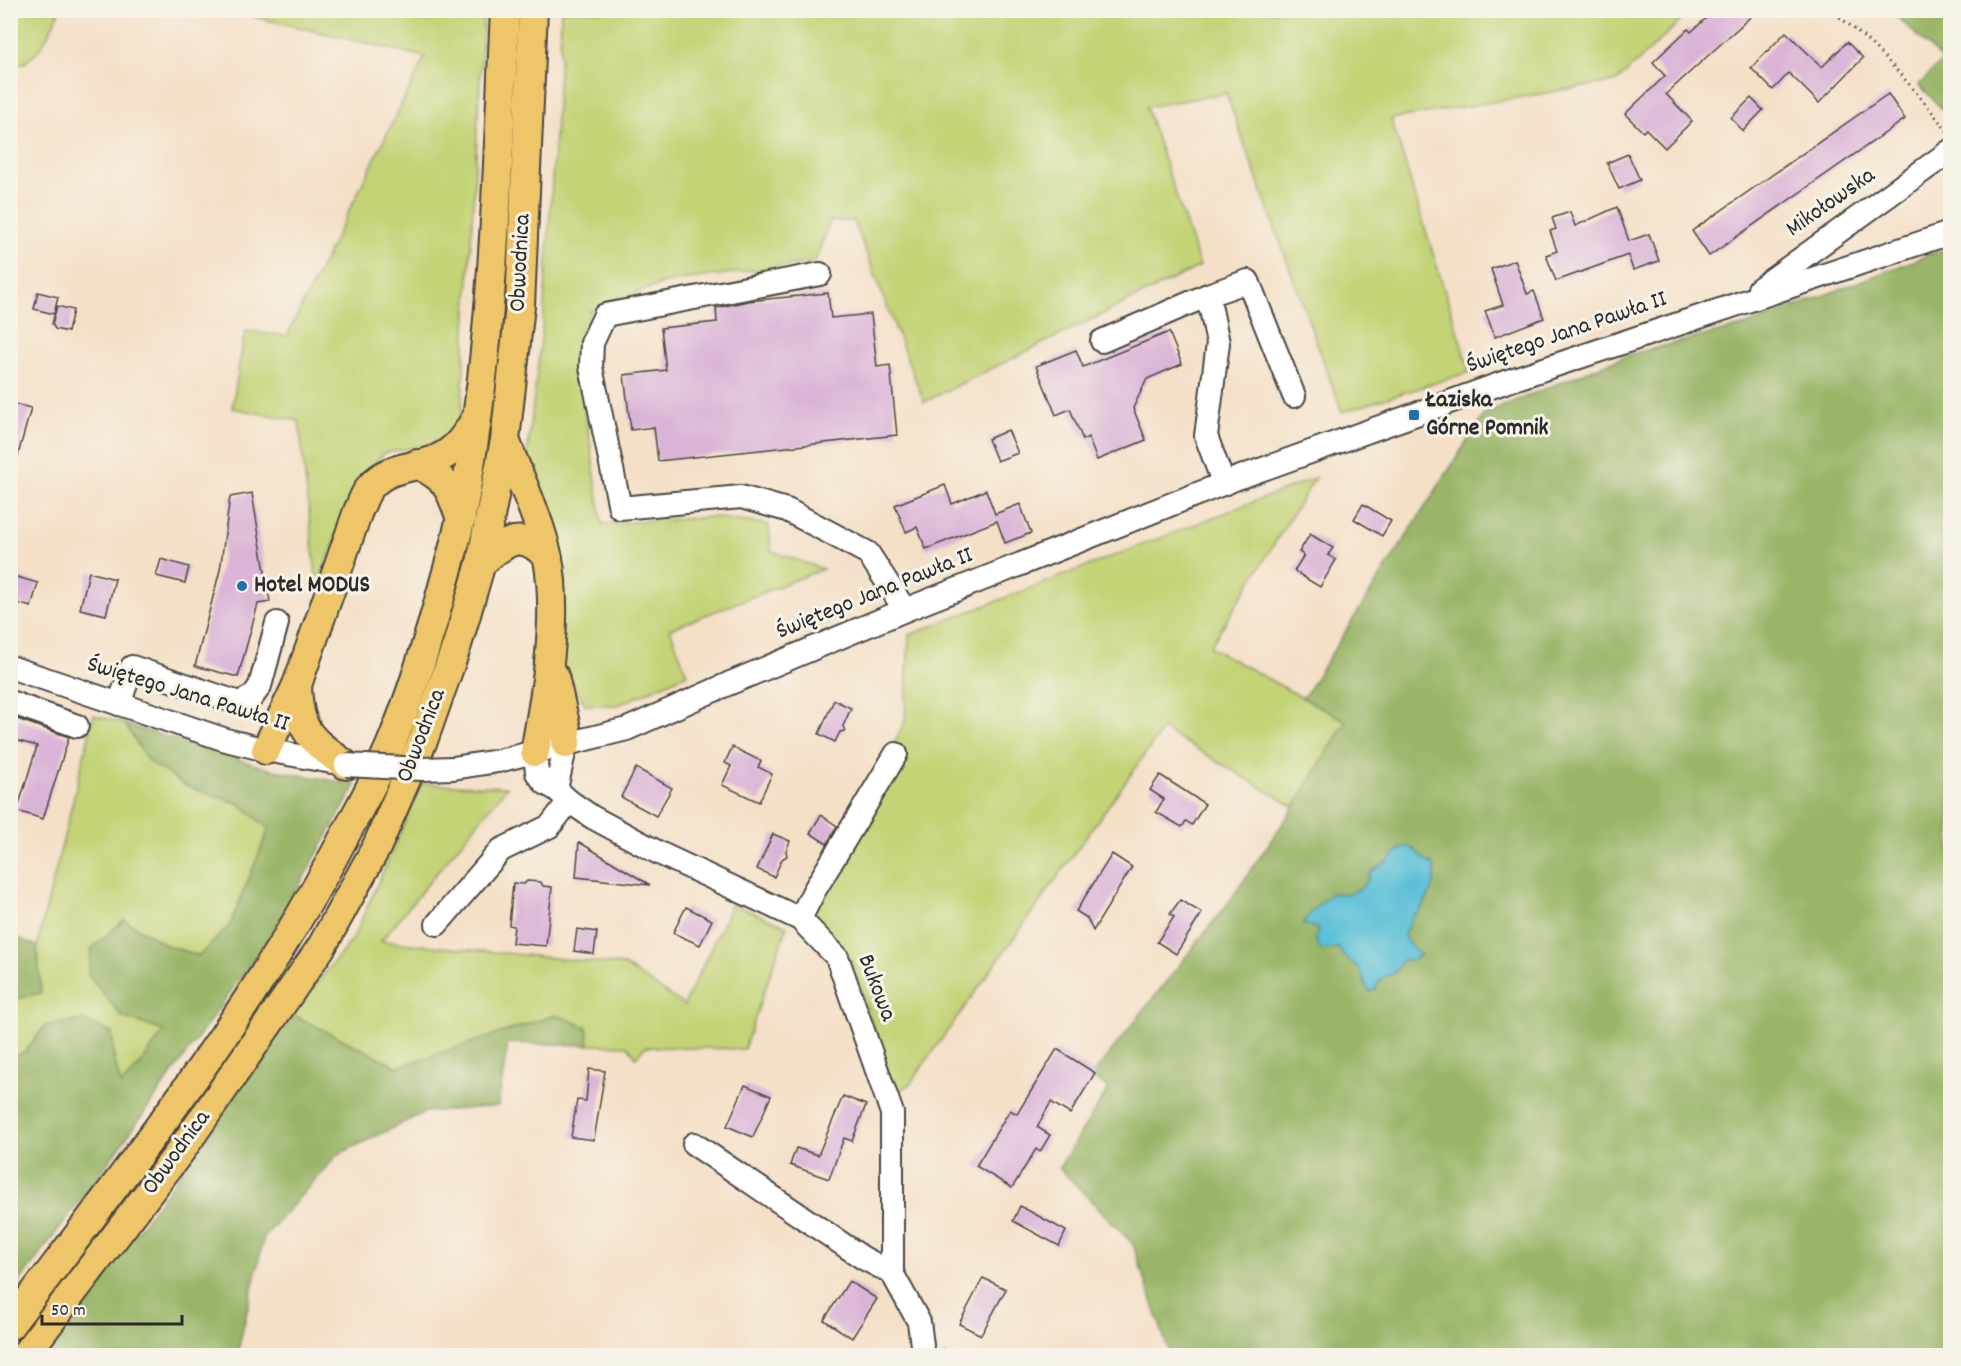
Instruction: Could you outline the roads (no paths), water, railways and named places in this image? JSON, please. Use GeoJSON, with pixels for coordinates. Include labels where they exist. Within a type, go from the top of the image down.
{"type":"FeatureCollection","features":[{"type":"Feature","properties":{"kind":"main road","name":"Obwodnica"},"geometry":{"type":"LineString","coordinates":[[10,1325],[160,1127],[230,1028],[303,915],[389,748],[407,705],[434,622],[461,519],[479,413],[491,296],[505,10]]}},
{"type":"Feature","properties":{"kind":"main road","name":"Obwodnica"},"geometry":{"type":"LineString","coordinates":[[24,1356],[182,1149],[322,946],[377,846],[424,738],[457,645],[481,563],[505,440],[520,306],[534,10]]}},
{"type":"Feature","properties":{"kind":"main road"},"geometry":{"type":"LineString","coordinates":[[266,750],[297,685],[358,510],[371,486],[386,474],[439,458],[460,444],[479,413]]}},
{"type":"Feature","properties":{"kind":"main road"},"geometry":{"type":"LineString","coordinates":[[505,440],[536,518],[548,558],[552,587],[549,654],[543,710],[535,752]]}},
{"type":"Feature","properties":{"kind":"main road"},"geometry":{"type":"LineString","coordinates":[[417,464],[438,475],[444,482],[461,519]]}},
{"type":"Feature","properties":{"kind":"main road"},"geometry":{"type":"LineString","coordinates":[[481,563],[503,544],[517,540],[536,544],[548,558]]}},
{"type":"Feature","properties":{"kind":"main road"},"geometry":{"type":"LineString","coordinates":[[549,654],[566,728],[566,744]]}},
{"type":"Feature","properties":{"kind":"main road"},"geometry":{"type":"LineString","coordinates":[[297,685],[298,709],[305,730],[313,741],[346,765]]}},
{"type":"Feature","properties":{"kind":"street","name":"Mikołowska"},"geometry":{"type":"LineString","coordinates":[[1744,300],[1950,151]]}},
{"type":"Feature","properties":{"kind":"street"},"geometry":{"type":"LineString","coordinates":[[1744,300],[1950,233]]}},
{"type":"Feature","properties":{"kind":"street"},"geometry":{"type":"LineString","coordinates":[[820,274],[605,315],[592,343],[591,367],[620,508],[741,497],[787,510],[868,553],[905,610]]}},
{"type":"Feature","properties":{"kind":"street"},"geometry":{"type":"LineString","coordinates":[[1102,341],[1208,295],[1248,281],[1294,396]]}},
{"type":"Feature","properties":{"kind":"street"},"geometry":{"type":"LineString","coordinates":[[1208,295],[1218,343],[1206,436],[1220,474],[1226,483]]}},
{"type":"Feature","properties":{"kind":"street","name":"Świętego Jana Pawła II"},"geometry":{"type":"LineString","coordinates":[[10,667],[226,740],[266,750],[346,765],[422,770],[498,761],[627,729],[905,610],[1226,483],[1504,381],[1691,320],[1744,300]]}},
{"type":"Feature","properties":{"kind":"street"},"geometry":{"type":"LineString","coordinates":[[119,704],[132,667],[239,703],[253,696],[260,686],[277,623]]}},
{"type":"Feature","properties":{"kind":"street"},"geometry":{"type":"LineString","coordinates":[[10,702],[77,726]]}},
{"type":"Feature","properties":{"kind":"street"},"geometry":{"type":"LineString","coordinates":[[438,924],[501,850],[550,826],[563,795],[566,744]]}},
{"type":"Feature","properties":{"kind":"street","name":"Bukowa"},"geometry":{"type":"LineString","coordinates":[[535,752],[537,773],[545,783],[592,817],[658,853],[800,919],[837,957],[892,1113],[892,1273],[919,1322],[921,1350]]}},
{"type":"Feature","properties":{"kind":"street"},"geometry":{"type":"LineString","coordinates":[[800,919],[814,891],[896,754]]}},
{"type":"Feature","properties":{"kind":"street"},"geometry":{"type":"LineString","coordinates":[[694,1144],[863,1258],[892,1273]]}},
{"type":"Feature","properties":{"kind":"water"},"geometry":{"type":"Polygon","coordinates":[[[1407,846],[1433,865],[1435,872],[1431,891],[1417,915],[1413,914],[1404,932],[1412,948],[1421,955],[1412,960],[1402,960],[1395,973],[1383,978],[1376,989],[1370,992],[1360,970],[1343,955],[1339,948],[1320,950],[1315,938],[1318,933],[1317,928],[1302,924],[1311,912],[1332,893],[1348,894],[1359,889],[1367,882],[1371,872],[1407,846]]]}},
{"type":"Feature","properties":{"kind":"place","name":"Łaziska Górne Pomnik"},"geometry":{"type":"Point","coordinates":[1414,415]}},
{"type":"Feature","properties":{"kind":"place","name":"Hotel MODUS"},"geometry":{"type":"Point","coordinates":[242,586]}}]}
